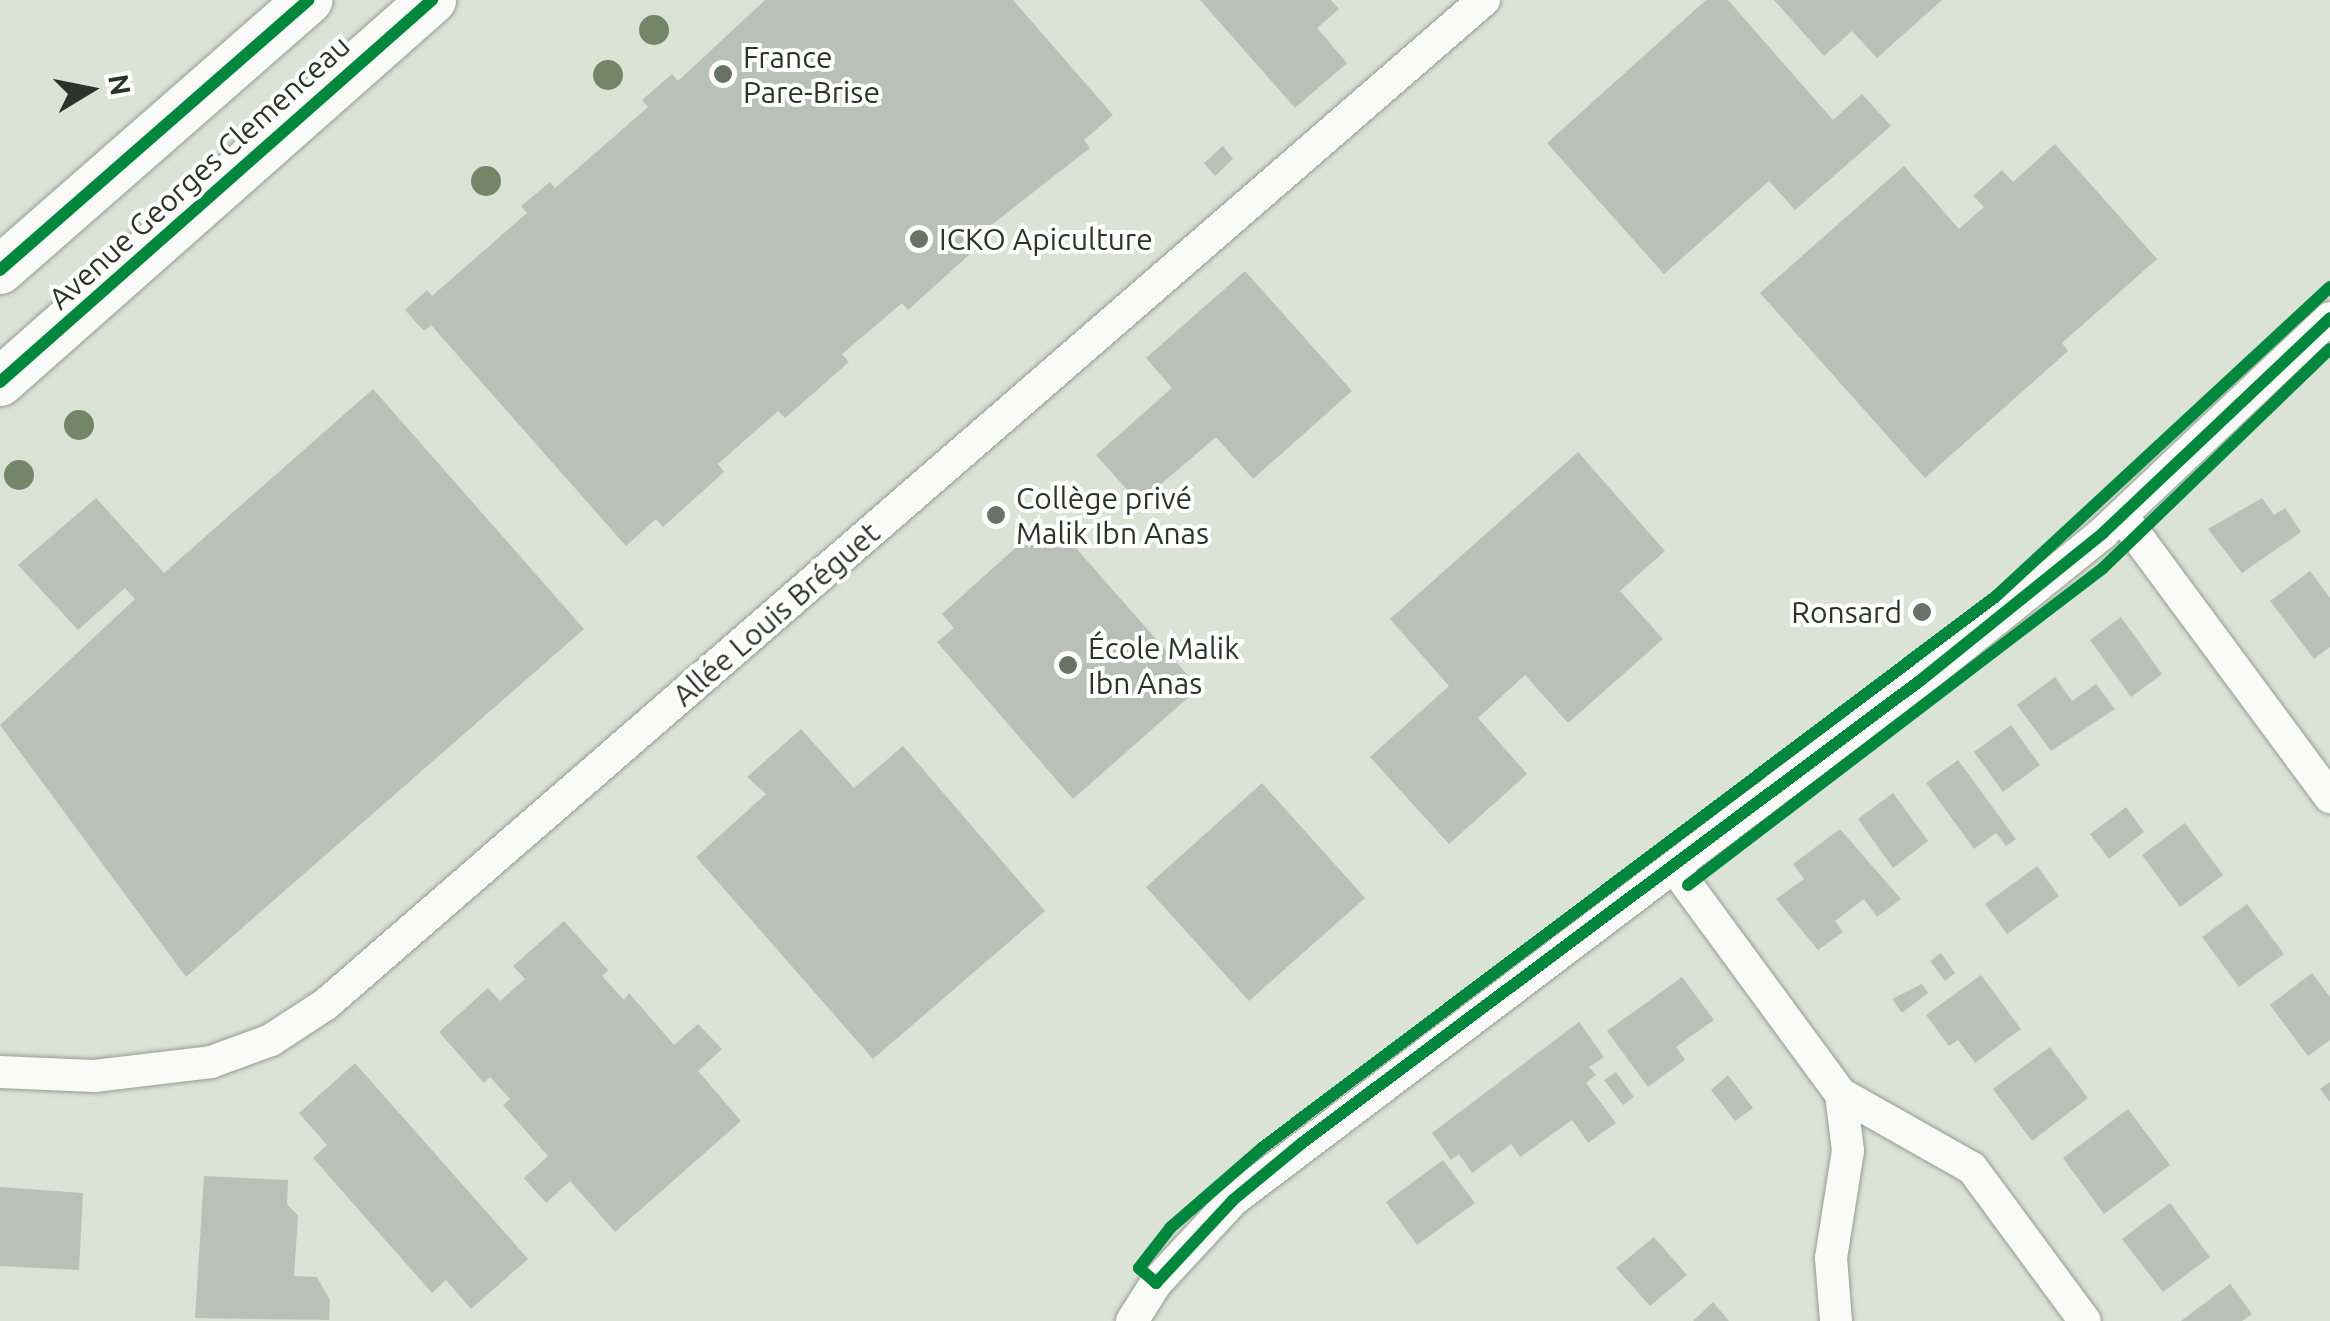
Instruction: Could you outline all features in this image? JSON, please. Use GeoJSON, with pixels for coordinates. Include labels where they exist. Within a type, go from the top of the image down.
{"type":"FeatureCollection","features":[{"type":"Feature","properties":{"kind":"main road","name":"Avenue Georges Clemenceau"},"geometry":{"type":"LineString","coordinates":[[0,270],[308,0]]}},
{"type":"Feature","properties":{"kind":"main road","name":"Avenue Georges Clemenceau"},"geometry":{"type":"LineString","coordinates":[[0,382],[432,0]]}},
{"type":"Feature","properties":{"kind":"street","name":"Allée Louis Bréguet"},"geometry":{"type":"LineString","coordinates":[[0,1072],[94,1076],[210,1062],[271,1040],[326,1004],[1484,0]]}},
{"type":"Feature","properties":{"kind":"street"},"geometry":{"type":"LineString","coordinates":[[1132,1321],[1156,1283],[1233,1200],[1921,680],[2122,516],[2330,318]]}},
{"type":"Feature","properties":{"kind":"street"},"geometry":{"type":"LineString","coordinates":[[2122,516],[2330,797]]}},
{"type":"Feature","properties":{"kind":"street"},"geometry":{"type":"LineString","coordinates":[[1674,866],[1841,1094],[1972,1168],[2085,1321]]}},
{"type":"Feature","properties":{"kind":"street"},"geometry":{"type":"LineString","coordinates":[[1836,1321],[1830,1258],[1848,1151],[1841,1094]]}},
{"type":"Feature","properties":{"kind":"building"},"geometry":{"type":"Polygon","coordinates":[[[765,0],[1013,0],[1113,115],[1084,140],[1090,148],[963,247],[970,254],[908,310],[902,303],[842,354],[849,362],[785,418],[778,411],[718,464],[724,472],[663,527],[656,519],[626,546],[431,325],[424,331],[405,310],[427,290],[432,296],[527,213],[521,206],[550,182],[555,188],[648,107],[642,100],[672,74],[678,81],[765,0]]]}},
{"type":"Feature","properties":{"kind":"building"},"geometry":{"type":"Polygon","coordinates":[[[1200,0],[1331,0],[1339,9],[1317,28],[1347,63],[1295,108],[1200,0]]]}},
{"type":"Feature","properties":{"kind":"building"},"geometry":{"type":"Polygon","coordinates":[[[1706,0],[1728,0],[1833,120],[1862,94],[1891,126],[1795,210],[1769,181],[1664,274],[1547,143],[1706,0]]]}},
{"type":"Feature","properties":{"kind":"building"},"geometry":{"type":"Polygon","coordinates":[[[1774,0],[1942,0],[1877,58],[1852,31],[1824,56],[1774,0]]]}},
{"type":"Feature","properties":{"kind":"building"},"geometry":{"type":"Polygon","coordinates":[[[2055,144],[2157,259],[2062,343],[2068,351],[1925,478],[1760,293],[1904,166],[1959,229],[1984,207],[1973,196],[2002,170],[2013,182],[2055,144]]]}},
{"type":"Feature","properties":{"kind":"building"},"geometry":{"type":"Polygon","coordinates":[[[1223,146],[1233,159],[1215,176],[1204,163],[1223,146]]]}},
{"type":"Feature","properties":{"kind":"building"},"geometry":{"type":"Polygon","coordinates":[[[1245,271],[1352,391],[1253,479],[1216,437],[1139,503],[1096,455],[1172,388],[1146,358],[1245,271]]]}},
{"type":"Feature","properties":{"kind":"building"},"geometry":{"type":"Polygon","coordinates":[[[373,389],[584,629],[186,977],[0,725],[135,599],[125,588],[78,630],[18,565],[96,498],[164,573],[373,389]]]}},
{"type":"Feature","properties":{"kind":"building"},"geometry":{"type":"Polygon","coordinates":[[[1578,452],[1665,551],[1620,591],[1663,639],[1568,723],[1525,675],[1478,718],[1527,774],[1449,844],[1370,757],[1449,686],[1390,619],[1578,452]]]}},
{"type":"Feature","properties":{"kind":"building"},"geometry":{"type":"Polygon","coordinates":[[[2262,498],[2274,515],[2285,508],[2301,532],[2242,573],[2208,529],[2262,498]]]}},
{"type":"Feature","properties":{"kind":"building","name":"École Malik Ibn Anas"},"geometry":{"type":"Polygon","coordinates":[[[1061,531],[1199,688],[1073,799],[937,642],[954,628],[942,614],[1032,533],[1043,546],[1061,531]]]}},
{"type":"Feature","properties":{"kind":"building"},"geometry":{"type":"Polygon","coordinates":[[[2310,571],[2330,598],[2330,647],[2314,659],[2270,601],[2310,571]]]}},
{"type":"Feature","properties":{"kind":"building"},"geometry":{"type":"Polygon","coordinates":[[[2121,617],[2162,674],[2131,697],[2090,640],[2121,617]]]}},
{"type":"Feature","properties":{"kind":"building"},"geometry":{"type":"Polygon","coordinates":[[[2055,677],[2072,701],[2096,684],[2115,709],[2051,751],[2017,705],[2055,677]]]}},
{"type":"Feature","properties":{"kind":"building"},"geometry":{"type":"Polygon","coordinates":[[[2011,725],[2040,765],[2003,792],[1974,752],[2011,725]]]}},
{"type":"Feature","properties":{"kind":"building"},"geometry":{"type":"Polygon","coordinates":[[[801,729],[854,788],[903,746],[1045,911],[873,1059],[696,857],[766,794],[747,777],[801,729]]]}},
{"type":"Feature","properties":{"kind":"building"},"geometry":{"type":"Polygon","coordinates":[[[1958,760],[2016,839],[2006,846],[1996,833],[1974,849],[1926,783],[1958,760]]]}},
{"type":"Feature","properties":{"kind":"building"},"geometry":{"type":"Polygon","coordinates":[[[1262,783],[1365,898],[1249,1001],[1146,887],[1262,783]]]}},
{"type":"Feature","properties":{"kind":"building"},"geometry":{"type":"Polygon","coordinates":[[[1893,793],[1928,841],[1893,868],[1858,819],[1893,793]]]}},
{"type":"Feature","properties":{"kind":"building"},"geometry":{"type":"Polygon","coordinates":[[[2126,807],[2144,832],[2109,859],[2090,834],[2126,807]]]}},
{"type":"Feature","properties":{"kind":"building"},"geometry":{"type":"Polygon","coordinates":[[[2185,823],[2223,875],[2180,907],[2142,855],[2185,823]]]}},
{"type":"Feature","properties":{"kind":"building"},"geometry":{"type":"Polygon","coordinates":[[[1840,829],[1901,899],[1877,917],[1864,899],[1835,921],[1843,932],[1818,950],[1776,899],[1804,879],[1793,864],[1840,829]]]}},
{"type":"Feature","properties":{"kind":"building"},"geometry":{"type":"Polygon","coordinates":[[[2037,866],[2059,896],[2007,934],[1985,904],[2037,866]]]}},
{"type":"Feature","properties":{"kind":"building"},"geometry":{"type":"Polygon","coordinates":[[[2247,904],[2284,954],[2239,987],[2202,937],[2247,904]]]}},
{"type":"Feature","properties":{"kind":"building"},"geometry":{"type":"Polygon","coordinates":[[[564,921],[608,970],[602,976],[624,1000],[629,993],[674,1045],[698,1024],[722,1049],[698,1071],[741,1121],[615,1232],[570,1181],[546,1203],[524,1178],[548,1156],[503,1105],[510,1099],[490,1077],[484,1083],[439,1032],[488,988],[500,1001],[525,979],[513,966],[564,921]]]}},
{"type":"Feature","properties":{"kind":"building"},"geometry":{"type":"Polygon","coordinates":[[[1941,953],[1955,973],[1945,981],[1930,961],[1941,953]]]}},
{"type":"Feature","properties":{"kind":"building"},"geometry":{"type":"Polygon","coordinates":[[[2312,973],[2330,997],[2330,1040],[2308,1056],[2270,1005],[2312,973]]]}},
{"type":"Feature","properties":{"kind":"building"},"geometry":{"type":"Polygon","coordinates":[[[1981,975],[2021,1029],[1975,1063],[1958,1040],[1949,1046],[1926,1015],[1981,975]]]}},
{"type":"Feature","properties":{"kind":"building"},"geometry":{"type":"Polygon","coordinates":[[[1682,977],[1714,1020],[1676,1047],[1685,1060],[1648,1087],[1607,1031],[1682,977]]]}},
{"type":"Feature","properties":{"kind":"building"},"geometry":{"type":"Polygon","coordinates":[[[1922,984],[1928,993],[1902,1013],[1892,999],[1922,984]]]}},
{"type":"Feature","properties":{"kind":"building"},"geometry":{"type":"Polygon","coordinates":[[[1579,1022],[1604,1057],[1589,1067],[1596,1075],[1586,1083],[1616,1123],[1588,1143],[1572,1120],[1520,1157],[1511,1144],[1472,1173],[1459,1154],[1451,1160],[1432,1133],[1579,1022]]]}},
{"type":"Feature","properties":{"kind":"building"},"geometry":{"type":"Polygon","coordinates":[[[2050,1047],[2088,1098],[2032,1141],[1993,1089],[2050,1047]]]}},
{"type":"Feature","properties":{"kind":"building"},"geometry":{"type":"Polygon","coordinates":[[[355,1063],[528,1259],[471,1309],[446,1280],[432,1293],[313,1158],[327,1145],[299,1113],[355,1063]]]}},
{"type":"Feature","properties":{"kind":"building"},"geometry":{"type":"Polygon","coordinates":[[[1616,1072],[1634,1097],[1623,1105],[1604,1080],[1616,1072]]]}},
{"type":"Feature","properties":{"kind":"building"},"geometry":{"type":"Polygon","coordinates":[[[1728,1075],[1753,1108],[1735,1121],[1711,1090],[1728,1075]]]}},
{"type":"Feature","properties":{"kind":"building"},"geometry":{"type":"Polygon","coordinates":[[[2330,1082],[2330,1102],[2320,1089],[2330,1082]]]}},
{"type":"Feature","properties":{"kind":"building"},"geometry":{"type":"Polygon","coordinates":[[[2128,1109],[2170,1165],[2104,1214],[2063,1158],[2128,1109]]]}},
{"type":"Feature","properties":{"kind":"building"},"geometry":{"type":"Polygon","coordinates":[[[1443,1160],[1475,1203],[1417,1245],[1386,1202],[1443,1160]]]}},
{"type":"Feature","properties":{"kind":"building"},"geometry":{"type":"Polygon","coordinates":[[[204,1176],[288,1180],[287,1204],[298,1216],[294,1276],[317,1277],[330,1300],[329,1320],[195,1318],[204,1176]]]}},
{"type":"Feature","properties":{"kind":"building"},"geometry":{"type":"Polygon","coordinates":[[[0,1187],[83,1193],[79,1270],[0,1266],[0,1187]]]}},
{"type":"Feature","properties":{"kind":"building"},"geometry":{"type":"Polygon","coordinates":[[[2170,1203],[2210,1257],[2163,1292],[2122,1239],[2170,1203]]]}},
{"type":"Feature","properties":{"kind":"building"},"geometry":{"type":"Polygon","coordinates":[[[1654,1237],[1687,1275],[1650,1306],[1616,1268],[1654,1237]]]}},
{"type":"Feature","properties":{"kind":"building"},"geometry":{"type":"Polygon","coordinates":[[[2230,1284],[2252,1314],[2242,1321],[2181,1321],[2230,1284]]]}},
{"type":"Feature","properties":{"kind":"building"},"geometry":{"type":"Polygon","coordinates":[[[1713,1302],[1729,1321],[1693,1321],[1713,1302]]]}},
{"type":"Feature","properties":{"kind":"cycle path"},"geometry":{"type":"LineString","coordinates":[[0,270],[308,0]]}},
{"type":"Feature","properties":{"kind":"cycle path"},"geometry":{"type":"LineString","coordinates":[[0,382],[432,0]]}},
{"type":"Feature","properties":{"kind":"cycle path"},"geometry":{"type":"LineString","coordinates":[[2330,287],[1995,597],[1262,1148],[1171,1227],[1139,1268],[1156,1283],[1233,1200],[1302,1143],[1921,680],[2103,533],[2330,318]]}},
{"type":"Feature","properties":{"kind":"cycle path"},"geometry":{"type":"LineString","coordinates":[[1688,885],[2103,568],[2330,349]]}},
{"type":"Feature","properties":{"kind":"place","name":"France Pare-Brise"},"geometry":{"type":"Point","coordinates":[723,74]}},
{"type":"Feature","properties":{"kind":"place","name":"ICKO Apiculture"},"geometry":{"type":"Point","coordinates":[919,239]}},
{"type":"Feature","properties":{"kind":"place","name":"Collège privé Malik Ibn Anas"},"geometry":{"type":"Point","coordinates":[996,515]}},
{"type":"Feature","properties":{"kind":"place","name":"Ronsard"},"geometry":{"type":"Point","coordinates":[1922,612]}},
{"type":"Feature","properties":{"kind":"place","name":"École Malik Ibn Anas"},"geometry":{"type":"Point","coordinates":[1068,665]}}]}
